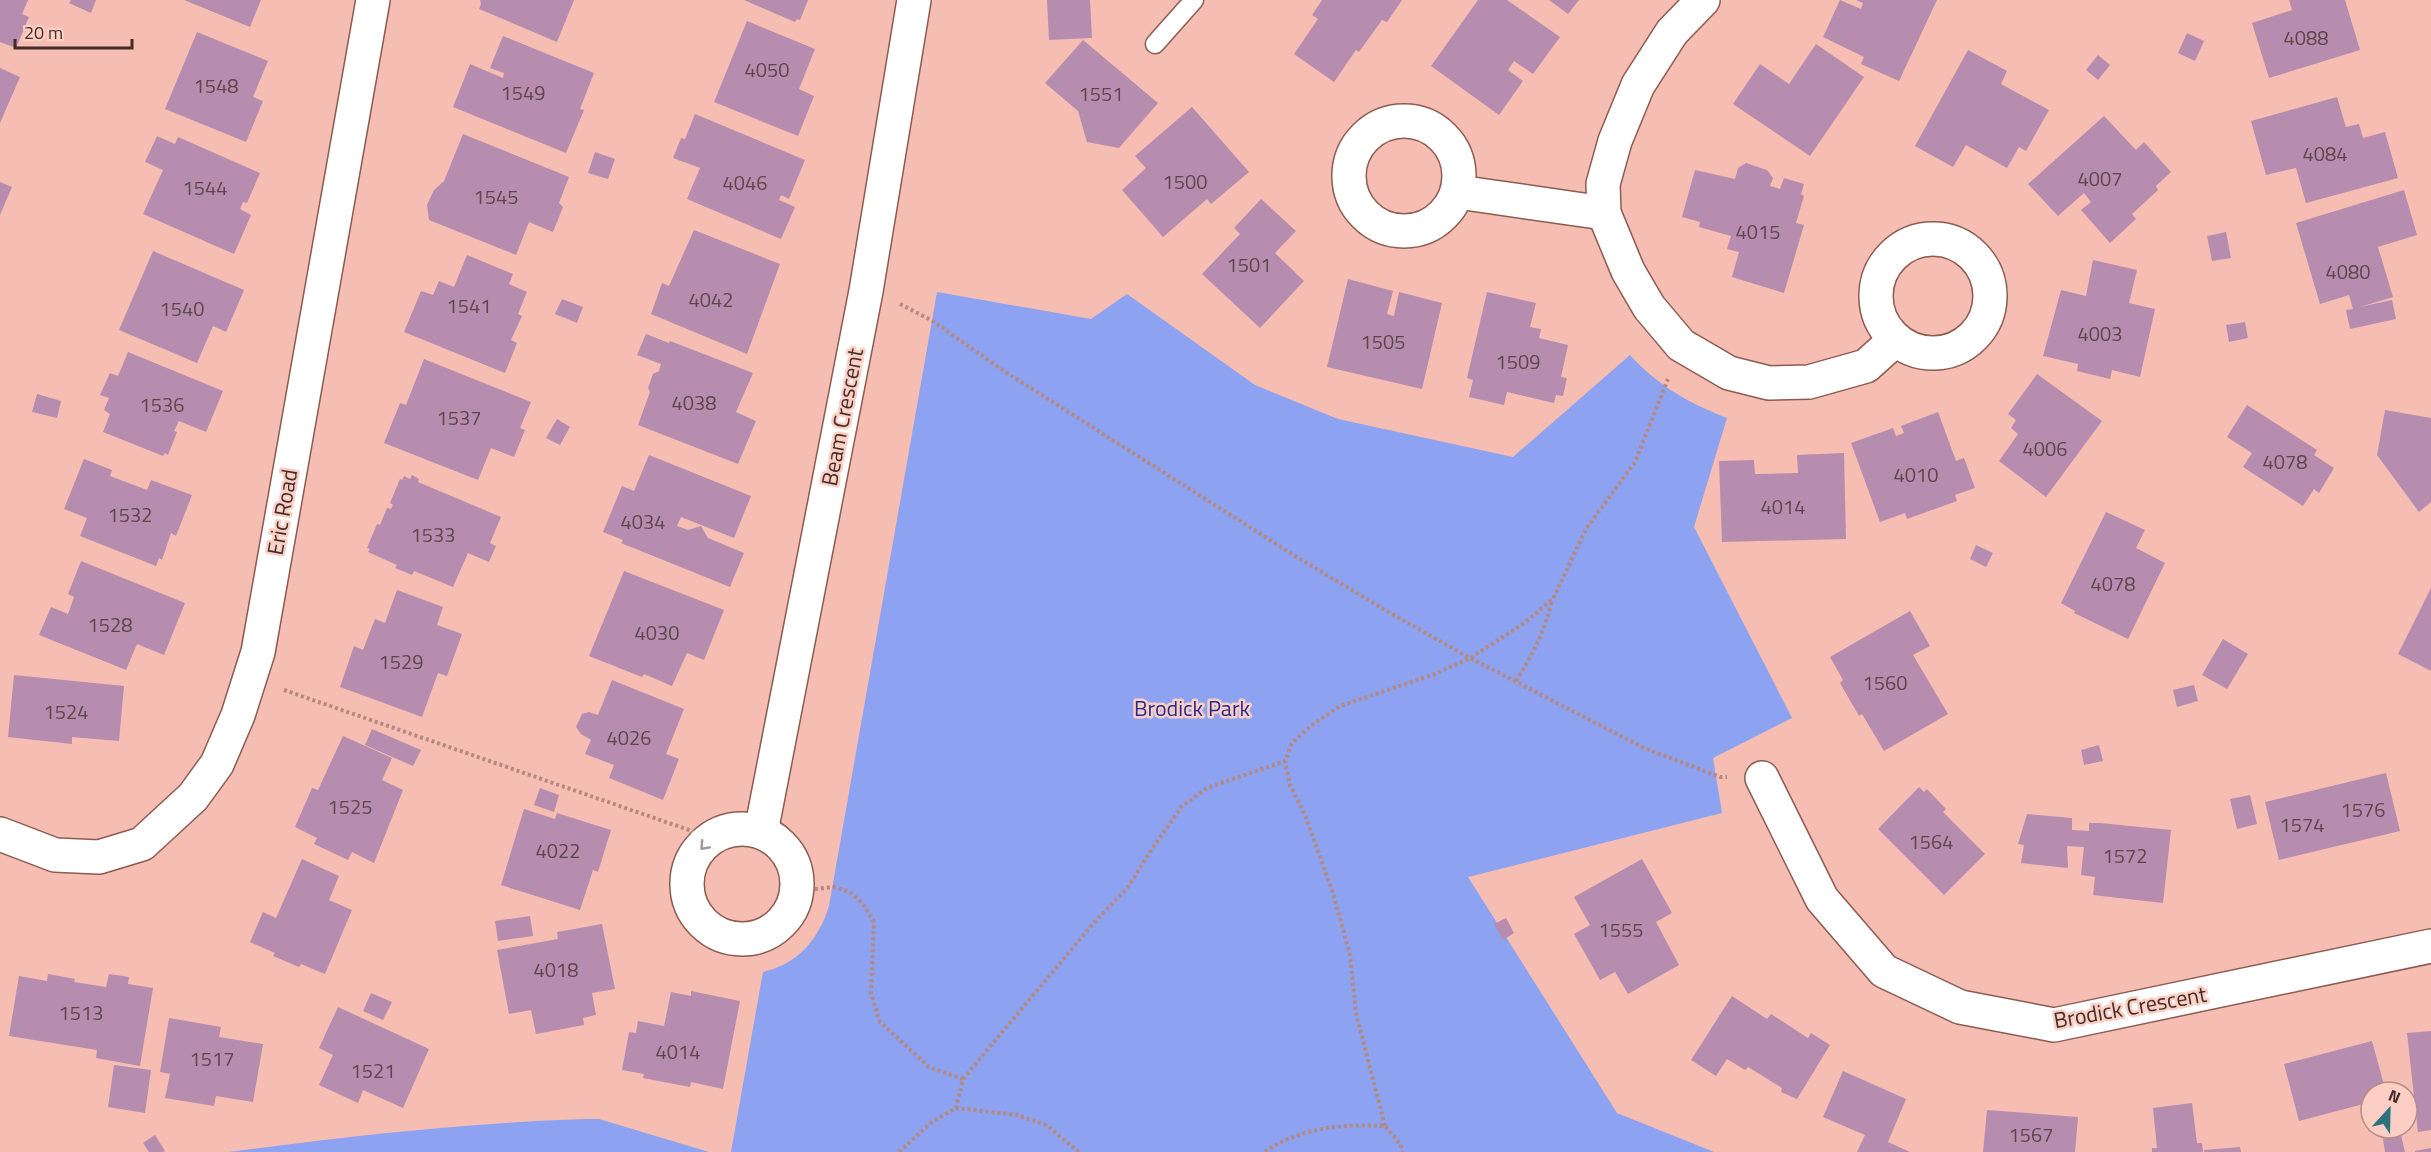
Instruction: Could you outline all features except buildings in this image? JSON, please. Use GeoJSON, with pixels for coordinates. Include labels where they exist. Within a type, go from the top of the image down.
{"type":"FeatureCollection","features":[{"type":"Feature","properties":{"kind":"street","name":"Eric Road"},"geometry":{"type":"LineString","coordinates":[[0,834],[55,855],[99,857],[141,844],[193,797],[217,764],[238,715],[258,652],[372,0]]}},
{"type":"Feature","properties":{"kind":"street","name":"Beam Crescent"},"geometry":{"type":"LineString","coordinates":[[761,832],[866,291],[914,0]]}},
{"type":"Feature","properties":{"kind":"street"},"geometry":{"type":"LineString","coordinates":[[1703,0],[1672,32],[1638,85],[1615,141],[1603,184],[1604,213],[1628,271],[1649,307],[1680,345],[1728,373],[1769,383],[1809,382],[1866,366],[1895,340]]}},
{"type":"Feature","properties":{"kind":"street"},"geometry":{"type":"LineString","coordinates":[[1458,192],[1604,213]]}},
{"type":"Feature","properties":{"kind":"street","name":"Brodick Crescent"},"geometry":{"type":"LineString","coordinates":[[1762,778],[1822,899],[1884,971],[1960,1007],[2054,1025],[2431,946]]}},
{"type":"Feature","properties":{"kind":"street"},"geometry":{"type":"LineString","coordinates":[[745,829],[761,832],[777,841],[789,856],[796,873],[796,891],[791,909],[779,924],[764,934],[745,939],[726,937],[710,929],[696,915],[688,898],[687,879],[691,861],[702,845],[729,830],[745,829]]}},
{"type":"Feature","properties":{"kind":"lane"},"geometry":{"type":"LineString","coordinates":[[1155,44],[1194,0]]}},
{"type":"Feature","properties":{"kind":"path"},"geometry":{"type":"LineString","coordinates":[[866,291],[899,303],[931,320],[1004,371],[1292,554],[1470,658],[1644,748],[1720,777],[1762,778]]}},
{"type":"Feature","properties":{"kind":"path"},"geometry":{"type":"LineString","coordinates":[[1516,681],[1537,648],[1547,625],[1552,599],[1587,529],[1635,462],[1680,345]]}},
{"type":"Feature","properties":{"kind":"path"},"geometry":{"type":"LineString","coordinates":[[1402,1152],[1401,1145],[1384,1126],[1356,1013],[1350,955],[1336,903],[1305,814],[1290,785],[1286,761],[1292,743],[1312,725],[1340,706],[1435,674],[1470,658],[1523,624],[1552,599]]}},
{"type":"Feature","properties":{"kind":"path"},"geometry":{"type":"LineString","coordinates":[[250,678],[692,831],[702,845]]}},
{"type":"Feature","properties":{"kind":"path"},"geometry":{"type":"LineString","coordinates":[[956,1108],[963,1079],[1092,925],[1128,887],[1182,807],[1207,788],[1286,761]]}},
{"type":"Feature","properties":{"kind":"path"},"geometry":{"type":"LineString","coordinates":[[796,891],[834,887],[850,892],[863,904],[873,922],[871,994],[880,1022],[929,1067],[963,1079]]}},
{"type":"Feature","properties":{"kind":"path"},"geometry":{"type":"LineString","coordinates":[[899,1152],[932,1122],[956,1108],[1017,1115],[1046,1125],[1079,1152]]}},
{"type":"Feature","properties":{"kind":"path"},"geometry":{"type":"LineString","coordinates":[[1265,1152],[1282,1140],[1317,1130],[1351,1124],[1384,1126]]}},
{"type":"Feature","properties":{"kind":"green space","name":"Brodick Park"},"geometry":{"type":"Polygon","coordinates":[[[937,292],[1091,319],[1127,294],[1255,385],[1338,419],[1513,457],[1630,355],[1663,385],[1727,418],[1694,527],[1792,718],[1713,758],[1722,813],[1468,877],[1617,1113],[1714,1152],[731,1152],[763,972],[787,963],[805,948],[819,929],[829,906],[937,292]]]}},
{"type":"Feature","properties":{"kind":"green space"},"geometry":{"type":"Polygon","coordinates":[[[599,1119],[709,1152],[229,1152],[407,1131],[599,1119]]]}}]}
